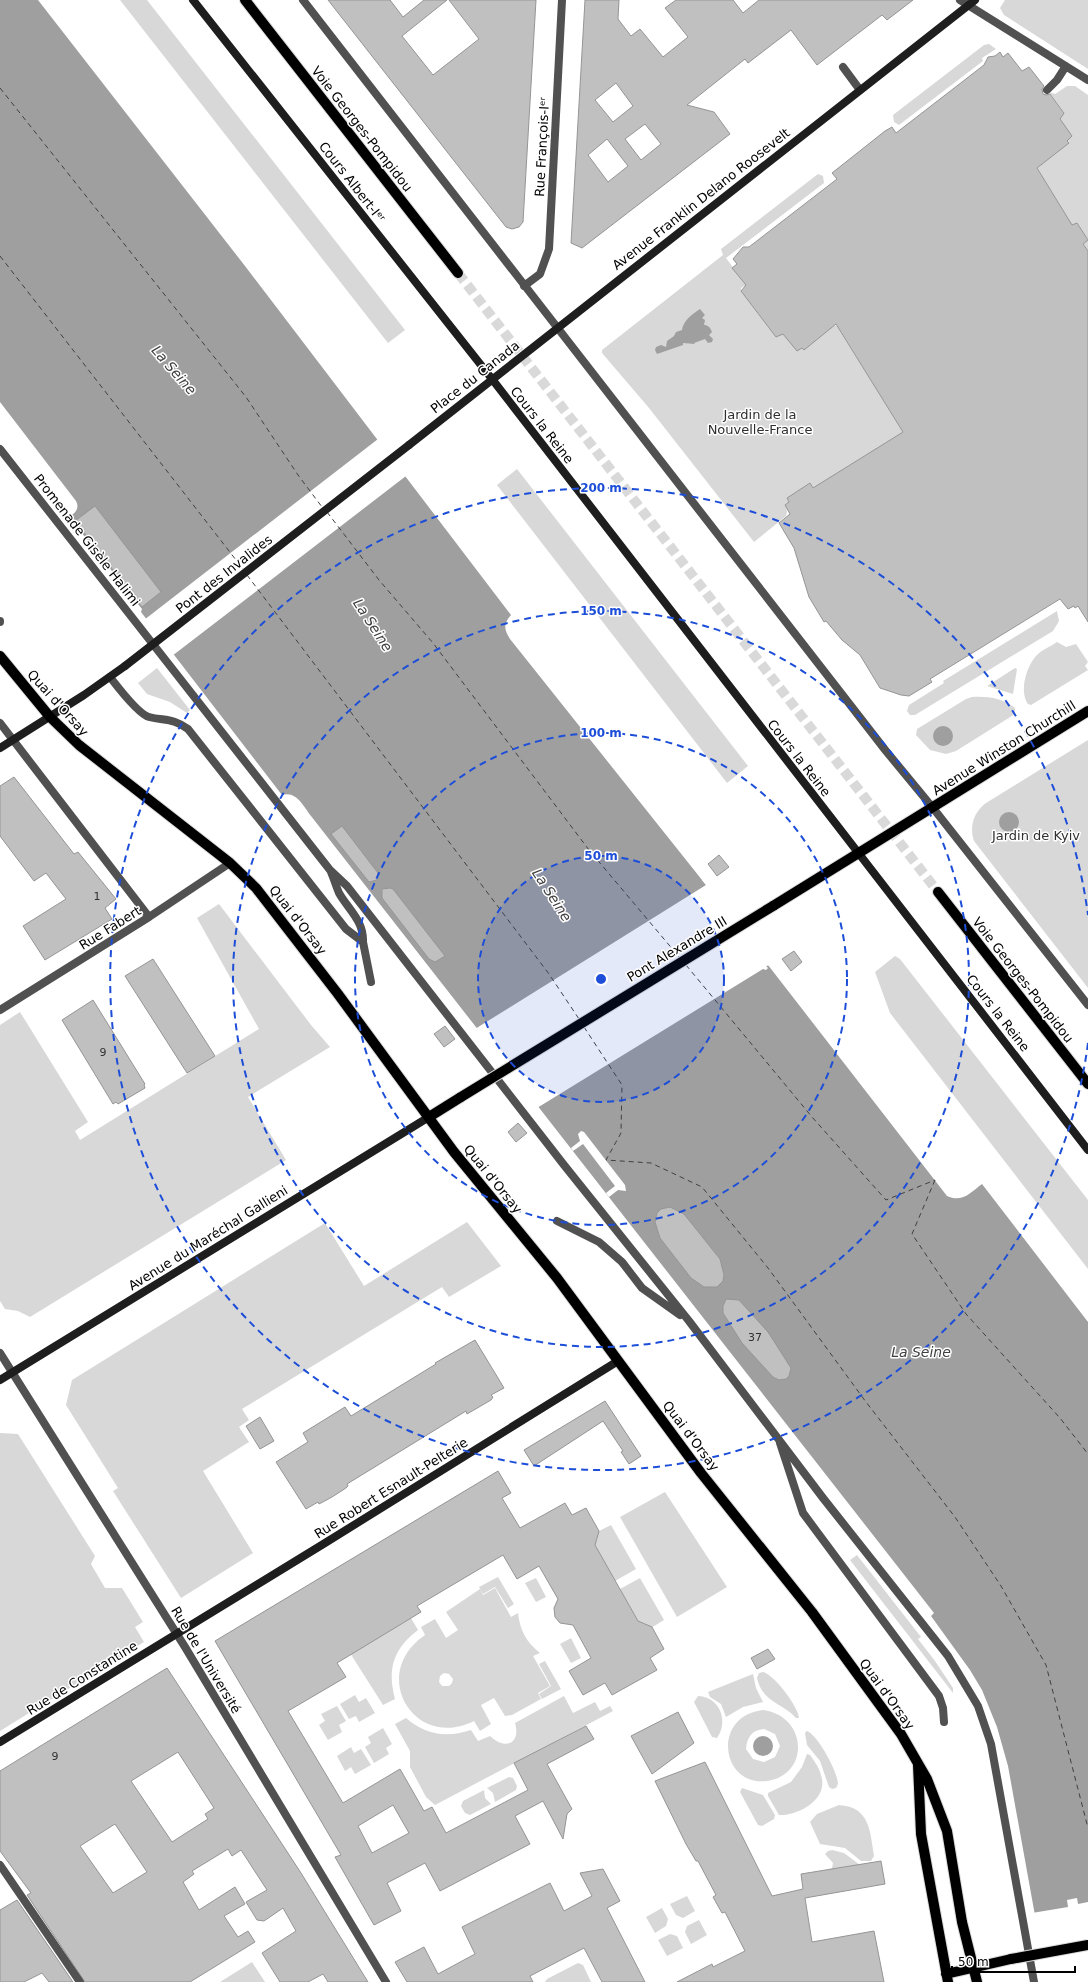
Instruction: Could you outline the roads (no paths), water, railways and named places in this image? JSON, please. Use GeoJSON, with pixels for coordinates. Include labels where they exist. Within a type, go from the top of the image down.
{"type":"FeatureCollection","features":[{"type":"Feature","properties":{"kind":"main road","name":"Voie Georges-Pompidou"},"geometry":{"type":"LineString","coordinates":[[245,0],[458,273]]}},
{"type":"Feature","properties":{"kind":"main road","name":"Quai d'Orsay"},"geometry":{"type":"LineString","coordinates":[[0,656],[50,717],[79,745],[230,863],[243,874],[261,894],[343,999],[429,1117],[557,1278],[702,1473],[812,1612],[897,1728],[927,1779],[947,1830],[962,1922],[976,1982]]}},
{"type":"Feature","properties":{"kind":"main road","name":"Avenue Winston Churchill"},"geometry":{"type":"LineString","coordinates":[[858,854],[1088,711]]}},
{"type":"Feature","properties":{"kind":"main road","name":"Pont Alexandre III"},"geometry":{"type":"LineString","coordinates":[[429,1117],[858,854]]}},
{"type":"Feature","properties":{"kind":"main road","name":"Voie Georges-Pompidou"},"geometry":{"type":"LineString","coordinates":[[938,892],[1088,1084]]}},
{"type":"Feature","properties":{"kind":"main road","name":"Quai d'Orsay"},"geometry":{"type":"LineString","coordinates":[[918,1763],[920,1834],[947,1978]]}},
{"type":"Feature","properties":{"kind":"main road"},"geometry":{"type":"LineString","coordinates":[[947,1978],[973,1968],[1011,1959],[1088,1945]]}},
{"type":"Feature","properties":{"kind":"street","name":"Cours Albert-Iᵉʳ"},"geometry":{"type":"LineString","coordinates":[[193,0],[492,379]]}},
{"type":"Feature","properties":{"kind":"street"},"geometry":{"type":"LineString","coordinates":[[303,0],[556,328],[886,751],[933,808],[1088,1005]]}},
{"type":"Feature","properties":{"kind":"street","name":"Rue François-Iᵉʳ"},"geometry":{"type":"LineString","coordinates":[[524,286],[540,274],[549,249],[562,0]]}},
{"type":"Feature","properties":{"kind":"street"},"geometry":{"type":"LineString","coordinates":[[960,0],[972,3],[1088,80]]}},
{"type":"Feature","properties":{"kind":"street","name":"Avenue Franklin Delano Roosevelt"},"geometry":{"type":"LineString","coordinates":[[556,328],[972,3]]}},
{"type":"Feature","properties":{"kind":"street"},"geometry":{"type":"LineString","coordinates":[[1047,90],[1058,80],[1066,66]]}},
{"type":"Feature","properties":{"kind":"street"},"geometry":{"type":"LineString","coordinates":[[843,67],[860,90]]}},
{"type":"Feature","properties":{"kind":"street","name":"Place du Canada"},"geometry":{"type":"LineString","coordinates":[[409,445],[556,328]]}},
{"type":"Feature","properties":{"kind":"street","name":"Cours la Reine"},"geometry":{"type":"LineString","coordinates":[[492,379],[1088,1150]]}},
{"type":"Feature","properties":{"kind":"street","name":"Pont des Invalides"},"geometry":{"type":"LineString","coordinates":[[0,748],[50,717],[125,666],[409,445]]}},
{"type":"Feature","properties":{"kind":"street","name":"Promenade Gisèle Halimi"},"geometry":{"type":"LineString","coordinates":[[0,449],[330,870]]}},
{"type":"Feature","properties":{"kind":"street"},"geometry":{"type":"LineString","coordinates":[[110,677],[125,697],[148,717],[178,722],[188,729],[346,929],[363,942]]}},
{"type":"Feature","properties":{"kind":"street"},"geometry":{"type":"LineString","coordinates":[[0,723],[149,917]]}},
{"type":"Feature","properties":{"kind":"street","name":"Rue Fabert"},"geometry":{"type":"LineString","coordinates":[[0,1010],[149,917],[230,863]]}},
{"type":"Feature","properties":{"kind":"street"},"geometry":{"type":"LineString","coordinates":[[330,870],[339,893],[359,923],[363,935],[371,982]]}},
{"type":"Feature","properties":{"kind":"street"},"geometry":{"type":"LineString","coordinates":[[330,870],[347,886],[564,1165],[689,1321],[777,1435],[823,1498],[948,1656],[978,1706],[991,1744],[1034,1982]]}},
{"type":"Feature","properties":{"kind":"street","name":"Avenue du Maréchal Gallieni"},"geometry":{"type":"LineString","coordinates":[[0,1380],[429,1117]]}},
{"type":"Feature","properties":{"kind":"street"},"geometry":{"type":"LineString","coordinates":[[557,1221],[599,1242],[622,1262],[642,1288],[689,1321]]}},
{"type":"Feature","properties":{"kind":"street","name":"Rue de l'Université"},"geometry":{"type":"LineString","coordinates":[[0,1353],[176,1634],[386,1982]]}},
{"type":"Feature","properties":{"kind":"street","name":"Rue Robert Esnault-Pelterie"},"geometry":{"type":"LineString","coordinates":[[176,1634],[618,1361]]}},
{"type":"Feature","properties":{"kind":"street"},"geometry":{"type":"LineString","coordinates":[[777,1435],[803,1512],[939,1696],[943,1708],[944,1722]]}},
{"type":"Feature","properties":{"kind":"street","name":"Rue de Constantine"},"geometry":{"type":"LineString","coordinates":[[0,1742],[176,1634]]}},
{"type":"Feature","properties":{"kind":"street"},"geometry":{"type":"LineString","coordinates":[[0,1865],[80,1982]]}},
{"type":"Feature","properties":{"kind":"water","name":"La Seine"},"geometry":{"type":"Polygon","coordinates":[[[0,0],[38,0],[245,266],[511,615],[505,627],[510,639],[706,885],[947,1196],[952,1198],[962,1198],[970,1194],[982,1184],[1088,1322],[1088,1982],[1047,1982],[1008,1766],[997,1727],[982,1690],[970,1670],[931,1616],[934,1613],[299,800],[292,795],[282,795],[141,612],[142,609],[69,517],[77,509],[76,501],[0,402],[0,0]]]}},
{"type":"Feature","properties":{"kind":"water"},"geometry":{"type":"Polygon","coordinates":[[[700,309],[705,315],[702,318],[705,320],[704,325],[707,325],[712,332],[709,335],[713,339],[712,342],[708,343],[705,339],[694,343],[695,344],[683,343],[683,345],[657,354],[655,350],[656,347],[661,345],[666,347],[667,341],[674,336],[676,332],[682,330],[686,321],[691,315],[700,309]]]}},
{"type":"Feature","properties":{"kind":"water"},"geometry":{"type":"Polygon","coordinates":[[[943,726],[950,729],[953,736],[950,743],[943,746],[936,743],[933,736],[936,729],[943,726]]]}},
{"type":"Feature","properties":{"kind":"water"},"geometry":{"type":"Polygon","coordinates":[[[1009,812],[1016,815],[1019,822],[1016,829],[1009,832],[1002,829],[999,822],[1002,815],[1009,812]]]}},
{"type":"Feature","properties":{"kind":"water"},"geometry":{"type":"Polygon","coordinates":[[[759,1736],[767,1736],[773,1742],[773,1750],[767,1756],[759,1756],[753,1750],[753,1742],[759,1736]]]}},
{"type":"Feature","properties":{"kind":"tunnel"},"geometry":{"type":"LineString","coordinates":[[458,273],[938,892]]}},
{"type":"Feature","properties":{"kind":"park label","name":"Jardin de la Nouvelle-France"},"geometry":{"type":"Point","coordinates":[760,422]}},
{"type":"Feature","properties":{"kind":"park label","name":"Jardin de Kyiv"},"geometry":{"type":"Point","coordinates":[1036,835]}}]}
